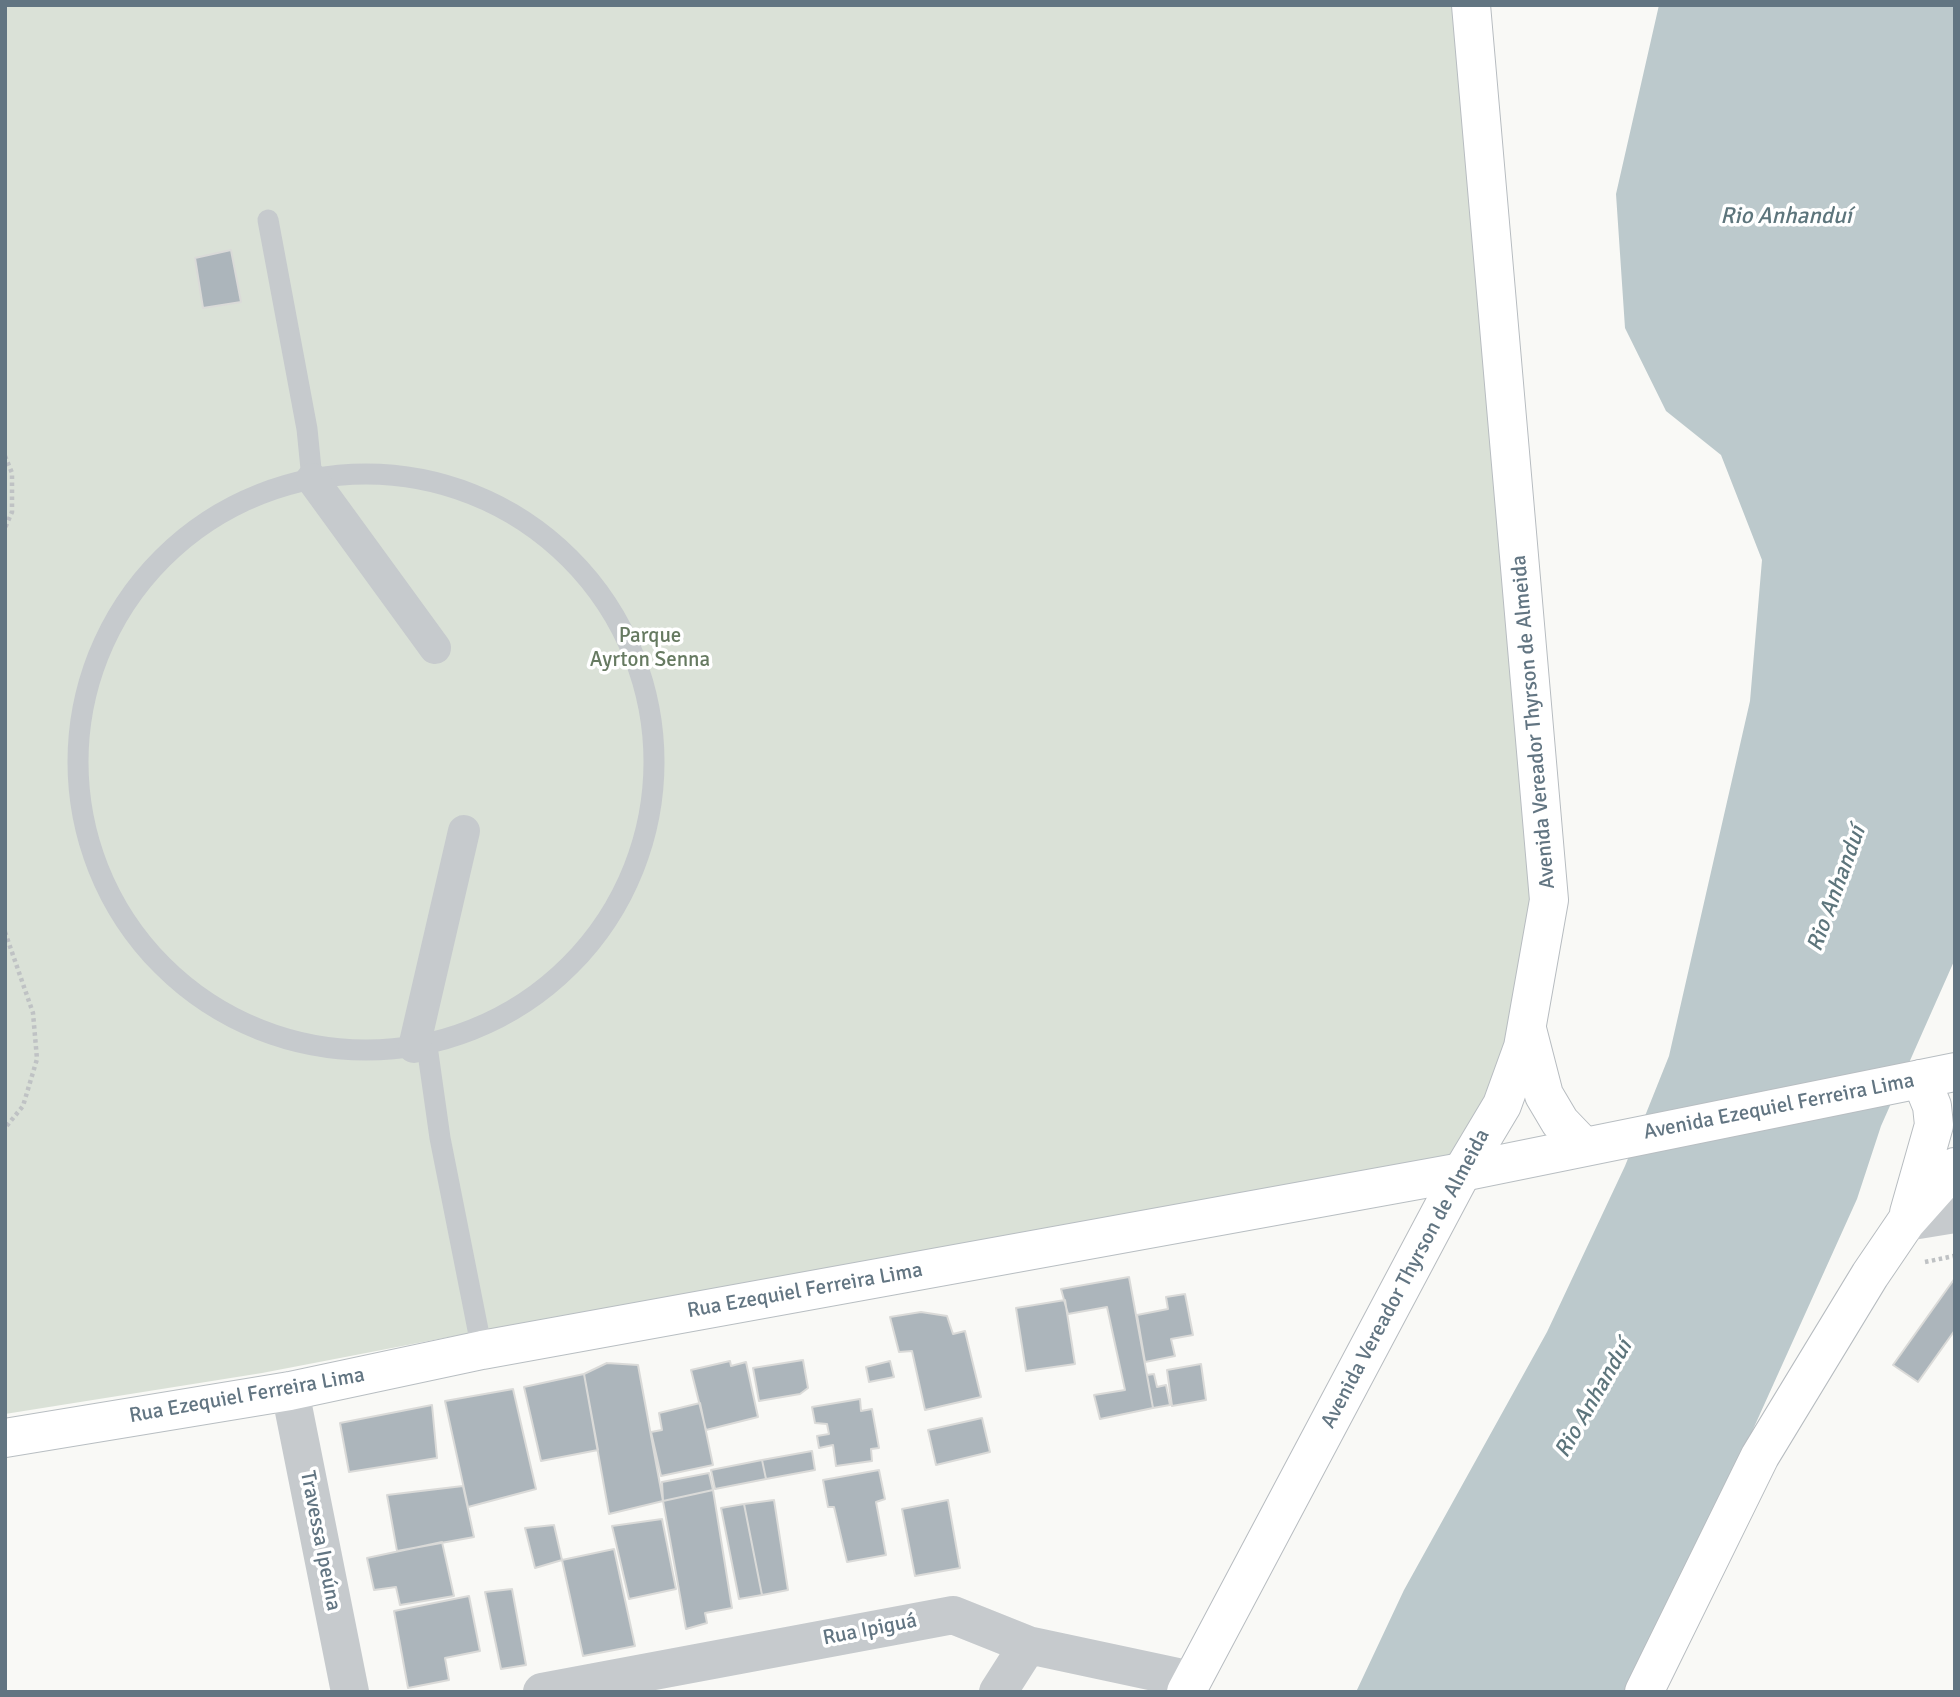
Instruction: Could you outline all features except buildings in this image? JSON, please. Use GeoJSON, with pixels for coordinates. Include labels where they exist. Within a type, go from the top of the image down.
{"type":"FeatureCollection","features":[{"type":"Feature","properties":{"kind":"main road","name":"Avenida Vereador Thyrson de Almeida"},"geometry":{"type":"LineString","coordinates":[[1189,1686],[1462,1172],[1502,1105],[1523,1048],[1549,900],[1471,5]]}},
{"type":"Feature","properties":{"kind":"main road"},"geometry":{"type":"LineString","coordinates":[[1527,1027],[1544,1095],[1560,1122],[1593,1143]]}},
{"type":"Feature","properties":{"kind":"main road"},"geometry":{"type":"LineString","coordinates":[[1906,1222],[1934,1125],[1929,1077]]}},
{"type":"Feature","properties":{"kind":"main road","name":"Avenida Ezequiel Ferreira Lima"},"geometry":{"type":"LineString","coordinates":[[1593,1143],[1929,1077]]}},
{"type":"Feature","properties":{"kind":"main road","name":"Rua Ezequiel Ferreira Lima"},"geometry":{"type":"LineString","coordinates":[[5,1438],[290,1391],[481,1350],[1462,1172],[1593,1143]]}},
{"type":"Feature","properties":{"kind":"main road"},"geometry":{"type":"LineString","coordinates":[[1644,1692],[1760,1456],[1906,1222],[1955,1167]]}},
{"type":"Feature","properties":{"kind":"street"},"geometry":{"type":"LineString","coordinates":[[312,479],[435,648]]}},
{"type":"Feature","properties":{"kind":"street"},"geometry":{"type":"LineString","coordinates":[[420,1046],[464,831]]}},
{"type":"Feature","properties":{"kind":"street"},"geometry":{"type":"LineString","coordinates":[[1906,1222],[1955,1214]]}},
{"type":"Feature","properties":{"kind":"street","name":"Travessa Ipeúna"},"geometry":{"type":"LineString","coordinates":[[290,1391],[350,1692]]}},
{"type":"Feature","properties":{"kind":"street","name":"Rua Ipiguá"},"geometry":{"type":"LineString","coordinates":[[542,1692],[953,1615],[1028,1645],[1189,1686]]}},
{"type":"Feature","properties":{"kind":"street"},"geometry":{"type":"LineString","coordinates":[[998,1692],[1028,1645]]}},
{"type":"Feature","properties":{"kind":"lane"},"geometry":{"type":"LineString","coordinates":[[268,220],[307,429],[312,479]]}},
{"type":"Feature","properties":{"kind":"lane"},"geometry":{"type":"LineString","coordinates":[[393,473],[482,496],[559,544],[617,614],[651,699],[656,790],[633,878],[583,955],[512,1013],[420,1046],[336,1051],[249,1028],[172,979],[115,910],[82,826],[76,736],[99,648],[148,572],[218,514],[298,479],[393,473]]}},
{"type":"Feature","properties":{"kind":"lane"},"geometry":{"type":"LineString","coordinates":[[420,1046],[481,1350]]}},
{"type":"Feature","properties":{"kind":"path"},"geometry":{"type":"LineString","coordinates":[[5,456],[12,473],[12,512],[5,528]]}},
{"type":"Feature","properties":{"kind":"path"},"geometry":{"type":"LineString","coordinates":[[5,932],[33,1013],[37,1059],[23,1106],[5,1128]]}},
{"type":"Feature","properties":{"kind":"green space","name":"Parque Ayrton Senna"},"geometry":{"type":"Polygon","coordinates":[[[5,5],[1459,5],[1535,825],[1528,973],[1485,1107],[1450,1161],[470,1333],[262,1373],[5,1414],[5,5]]]}},
{"type":"Feature","properties":{"kind":"water","name":"Rio Anhanduí"},"geometry":{"type":"Polygon","coordinates":[[[1659,5],[1955,5],[1955,959],[1881,1126],[1857,1199],[1676,1600],[1630,1692],[1356,1692],[1404,1590],[1547,1332],[1625,1166],[1669,1056],[1750,701],[1762,560],[1721,455],[1666,411],[1625,328],[1616,194],[1659,5]]]}}]}
